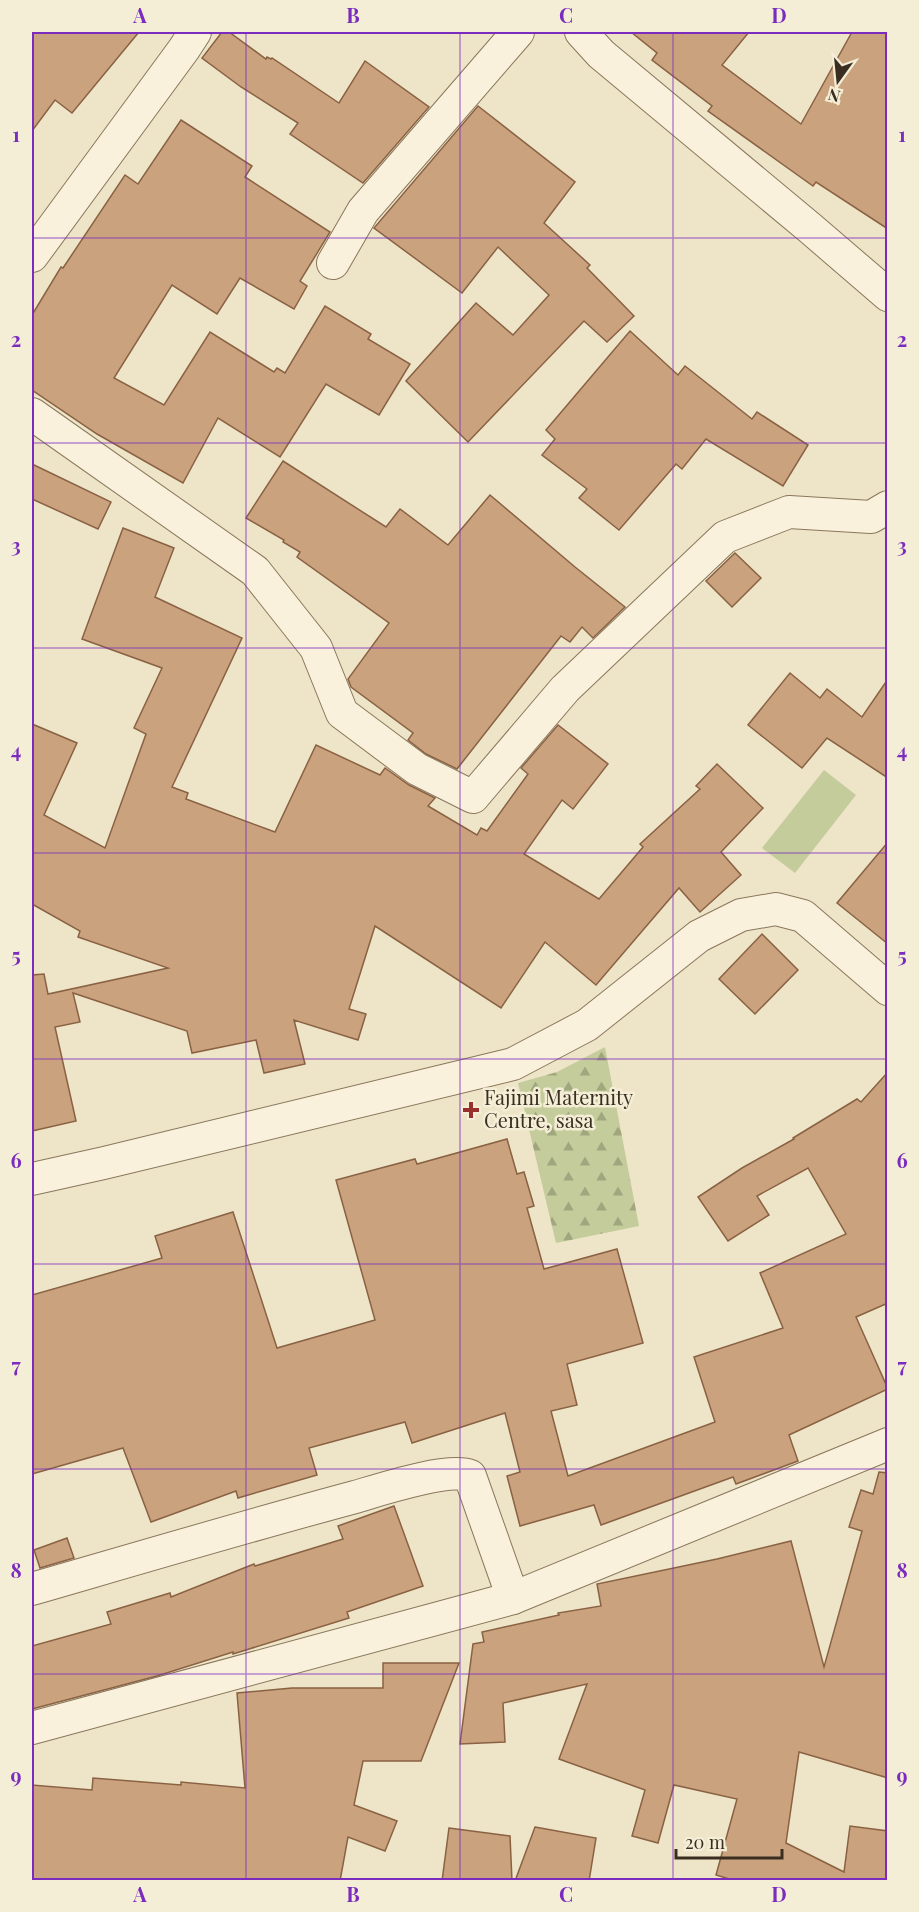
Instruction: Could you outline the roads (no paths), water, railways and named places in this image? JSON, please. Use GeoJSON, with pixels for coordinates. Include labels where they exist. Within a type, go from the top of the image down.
{"type":"FeatureCollection","features":[{"type":"Feature","properties":{"kind":"street"},"geometry":{"type":"LineString","coordinates":[[32,256],[195,32]]}},
{"type":"Feature","properties":{"kind":"street"},"geometry":{"type":"LineString","coordinates":[[333,263],[363,211],[518,32]]}},
{"type":"Feature","properties":{"kind":"street"},"geometry":{"type":"LineString","coordinates":[[581,32],[601,54],[883,280]]}},
{"type":"Feature","properties":{"kind":"street"},"geometry":{"type":"LineString","coordinates":[[32,414],[255,571],[316,648],[342,713],[417,769],[473,797],[565,689],[725,537],[789,512],[872,518],[888,507]]}},
{"type":"Feature","properties":{"kind":"street"},"geometry":{"type":"LineString","coordinates":[[32,1179],[513,1064],[587,1025],[699,936],[741,915],[776,909],[803,916],[888,989]]}},
{"type":"Feature","properties":{"kind":"street"},"geometry":{"type":"LineString","coordinates":[[32,1728],[513,1598],[888,1444]]}},
{"type":"Feature","properties":{"kind":"street"},"geometry":{"type":"LineString","coordinates":[[32,1589],[415,1480],[462,1473],[470,1476],[513,1598]]}},
{"type":"Feature","properties":{"kind":"place","name":"Fajimi Maternity Centre, sasa"},"geometry":{"type":"Point","coordinates":[471,1110]}}]}
